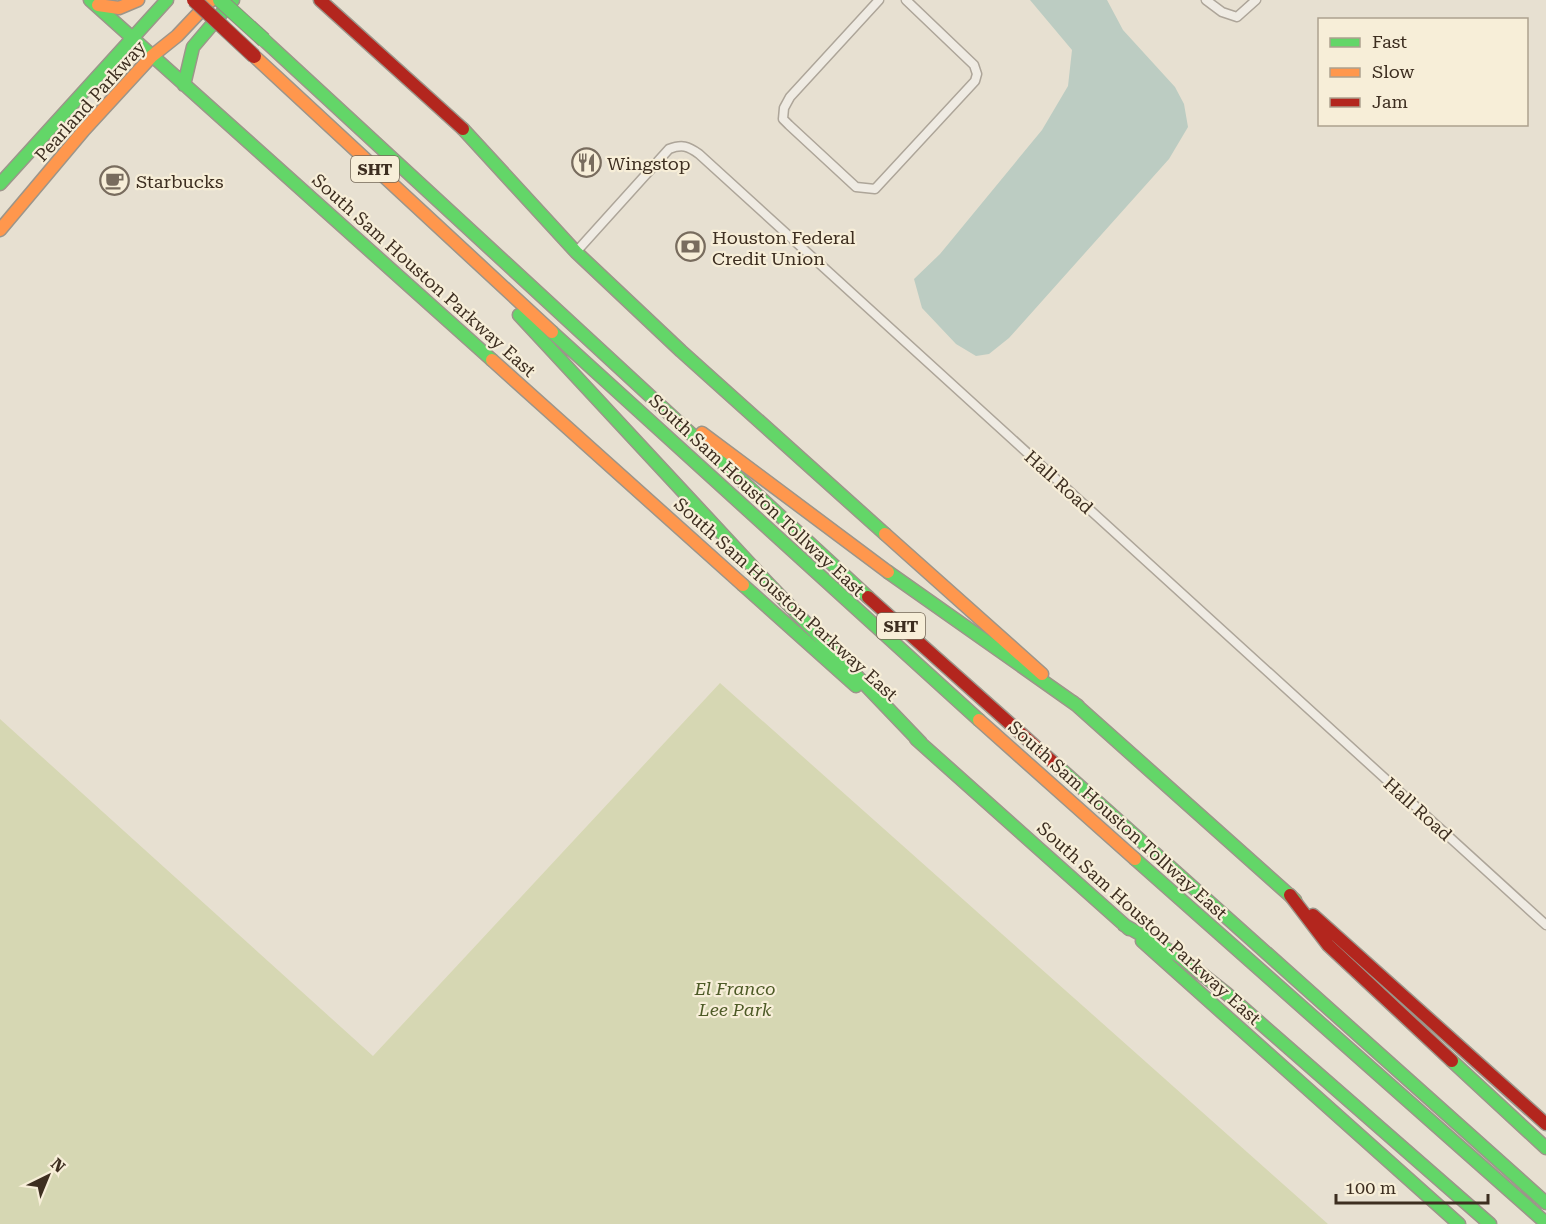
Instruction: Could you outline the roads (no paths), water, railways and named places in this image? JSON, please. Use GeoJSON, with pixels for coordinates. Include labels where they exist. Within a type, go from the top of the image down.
{"type":"FeatureCollection","features":[{"type":"Feature","properties":{"kind":"main road"},"geometry":{"type":"LineString","coordinates":[[92,2],[114,10],[128,8],[138,0]]}},
{"type":"Feature","properties":{"kind":"main road","name":"Pearland Parkway"},"geometry":{"type":"LineString","coordinates":[[0,184],[167,0]]}},
{"type":"Feature","properties":{"kind":"main road","name":"South Sam Houston Tollway East"},"geometry":{"type":"LineString","coordinates":[[194,0],[496,283],[871,624],[1546,1223]]}},
{"type":"Feature","properties":{"kind":"main road","name":"Pearland Parkway"},"geometry":{"type":"LineString","coordinates":[[0,231],[84,130],[152,56],[177,36],[211,0]]}},
{"type":"Feature","properties":{"kind":"main road","name":"South Sam Houston Tollway East"},"geometry":{"type":"LineString","coordinates":[[220,0],[889,616],[1546,1203]]}},
{"type":"Feature","properties":{"kind":"main road"},"geometry":{"type":"LineString","coordinates":[[184,85],[185,67],[190,48],[233,0]]}},
{"type":"Feature","properties":{"kind":"main road"},"geometry":{"type":"LineString","coordinates":[[320,0],[462,128],[576,252],[681,351],[1546,1124]]}},
{"type":"Feature","properties":{"kind":"main road","name":"South Sam Houston Parkway East"},"geometry":{"type":"LineString","coordinates":[[92,2],[1459,1224]]}},
{"type":"Feature","properties":{"kind":"main road"},"geometry":{"type":"LineString","coordinates":[[496,283],[526,325],[921,743]]}},
{"type":"Feature","properties":{"kind":"main road"},"geometry":{"type":"LineString","coordinates":[[638,387],[777,487],[956,622],[1078,706]]}},
{"type":"Feature","properties":{"kind":"main road"},"geometry":{"type":"LineString","coordinates":[[1290,895],[1328,945],[1546,1148]]}},
{"type":"Feature","properties":{"kind":"main road"},"geometry":{"type":"LineString","coordinates":[[1124,925],[1179,956],[1227,994],[1490,1224]]}},
{"type":"Feature","properties":{"kind":"street"},"geometry":{"type":"LineString","coordinates":[[879,0],[790,97],[784,108],[783,119],[856,187],[875,189],[975,81],[977,74],[974,65],[906,0]]}},
{"type":"Feature","properties":{"kind":"street"},"geometry":{"type":"LineString","coordinates":[[1206,0],[1222,12],[1237,17],[1256,0]]}},
{"type":"Feature","properties":{"kind":"street","name":"Hall Road"},"geometry":{"type":"LineString","coordinates":[[576,252],[669,149],[678,145],[687,146],[699,153],[1546,925]]}},
{"type":"Feature","properties":{"kind":"place","name":"Wingstop"},"geometry":{"type":"Point","coordinates":[586,163]}},
{"type":"Feature","properties":{"kind":"place","name":"Starbucks"},"geometry":{"type":"Point","coordinates":[115,181]}},
{"type":"Feature","properties":{"kind":"place","name":"Houston Federal Credit Union"},"geometry":{"type":"Point","coordinates":[691,247]}},
{"type":"Feature","properties":{"kind":"park label","name":"El Franco Lee Park"},"geometry":{"type":"Point","coordinates":[735,998]}}]}
